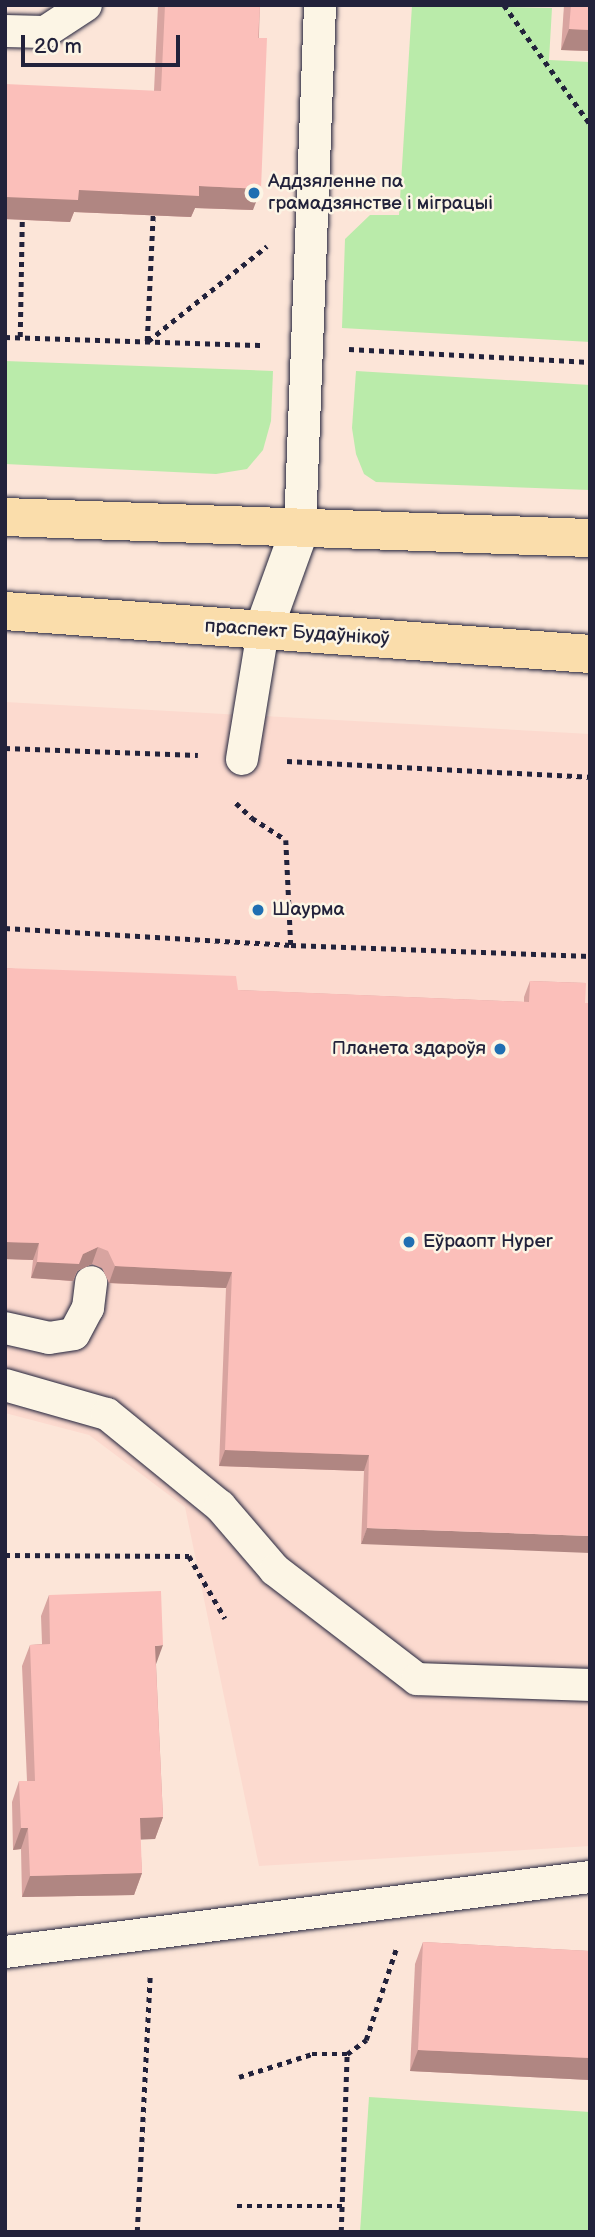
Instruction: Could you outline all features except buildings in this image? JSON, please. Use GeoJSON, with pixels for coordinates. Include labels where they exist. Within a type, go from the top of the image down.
{"type":"FeatureCollection","features":[{"type":"Feature","properties":{"kind":"main road"},"geometry":{"type":"LineString","coordinates":[[5,517],[590,538]]}},
{"type":"Feature","properties":{"kind":"main road","name":"праспект Будаўнікоў"},"geometry":{"type":"LineString","coordinates":[[5,611],[590,654]]}},
{"type":"Feature","properties":{"kind":"street"},"geometry":{"type":"LineString","coordinates":[[263,631],[300,529]]}},
{"type":"Feature","properties":{"kind":"lane"},"geometry":{"type":"LineString","coordinates":[[5,31],[45,32],[86,5]]}},
{"type":"Feature","properties":{"kind":"lane"},"geometry":{"type":"LineString","coordinates":[[300,529],[320,5]]}},
{"type":"Feature","properties":{"kind":"lane"},"geometry":{"type":"LineString","coordinates":[[242,759],[263,631]]}},
{"type":"Feature","properties":{"kind":"lane"},"geometry":{"type":"LineString","coordinates":[[5,1328],[49,1338],[74,1334],[88,1308],[91,1282]]}},
{"type":"Feature","properties":{"kind":"lane"},"geometry":{"type":"LineString","coordinates":[[5,1385],[107,1414],[220,1506],[275,1570],[417,1679],[590,1685]]}},
{"type":"Feature","properties":{"kind":"lane"},"geometry":{"type":"LineString","coordinates":[[5,1952],[590,1877]]}},
{"type":"Feature","properties":{"kind":"path"},"geometry":{"type":"LineString","coordinates":[[504,5],[590,124]]}},
{"type":"Feature","properties":{"kind":"path"},"geometry":{"type":"LineString","coordinates":[[153,215],[147,342],[313,209]]}},
{"type":"Feature","properties":{"kind":"path"},"geometry":{"type":"LineString","coordinates":[[20,337],[22,220]]}},
{"type":"Feature","properties":{"kind":"path"},"geometry":{"type":"LineString","coordinates":[[5,748],[208,757]]}},
{"type":"Feature","properties":{"kind":"path"},"geometry":{"type":"LineString","coordinates":[[201,755],[207,765]]}},
{"type":"Feature","properties":{"kind":"path"},"geometry":{"type":"LineString","coordinates":[[277,761],[590,777]]}},
{"type":"Feature","properties":{"kind":"path"},"geometry":{"type":"LineString","coordinates":[[227,793],[252,818],[286,840],[291,945]]}},
{"type":"Feature","properties":{"kind":"path"},"geometry":{"type":"LineString","coordinates":[[5,928],[291,945],[590,956]]}},
{"type":"Feature","properties":{"kind":"path"},"geometry":{"type":"LineString","coordinates":[[5,1555],[189,1556],[225,1618]]}},
{"type":"Feature","properties":{"kind":"path"},"geometry":{"type":"LineString","coordinates":[[137,2232],[153,1933]]}},
{"type":"Feature","properties":{"kind":"path"},"geometry":{"type":"LineString","coordinates":[[239,2077],[312,2054],[347,2054],[366,2040],[398,1943]]}},
{"type":"Feature","properties":{"kind":"path"},"geometry":{"type":"LineString","coordinates":[[341,2232],[347,2054]]}},
{"type":"Feature","properties":{"kind":"path"},"geometry":{"type":"LineString","coordinates":[[237,2206],[342,2206]]}},
{"type":"Feature","properties":{"kind":"shaded area"},"geometry":{"type":"Polygon","coordinates":[[[5,702],[590,734],[590,1846],[259,1866],[185,1507],[89,1435],[5,1413],[5,702]]]}},
{"type":"Feature","properties":{"kind":"green space"},"geometry":{"type":"Polygon","coordinates":[[[412,5],[552,8],[549,60],[590,62],[590,342],[342,328],[345,239],[370,215],[399,215],[412,5]]]}},
{"type":"Feature","properties":{"kind":"green space"},"geometry":{"type":"Polygon","coordinates":[[[5,361],[273,371],[271,421],[263,450],[247,469],[216,474],[5,464],[5,361]]]}},
{"type":"Feature","properties":{"kind":"green space"},"geometry":{"type":"Polygon","coordinates":[[[356,371],[590,385],[590,490],[376,482],[364,474],[356,454],[352,428],[356,371]]]}},
{"type":"Feature","properties":{"kind":"green space"},"geometry":{"type":"Polygon","coordinates":[[[369,2097],[590,2112],[590,2232],[360,2232],[369,2097]]]}},
{"type":"Feature","properties":{"kind":"place","name":"Аддзяленне па грамадзянстве і міграцыі"},"geometry":{"type":"Point","coordinates":[254,193]}},
{"type":"Feature","properties":{"kind":"place","name":"Шаурма"},"geometry":{"type":"Point","coordinates":[258,910]}},
{"type":"Feature","properties":{"kind":"place","name":"Планета здароўя"},"geometry":{"type":"Point","coordinates":[500,1049]}},
{"type":"Feature","properties":{"kind":"place","name":"Еўраопт Hyper"},"geometry":{"type":"Point","coordinates":[409,1242]}}]}
